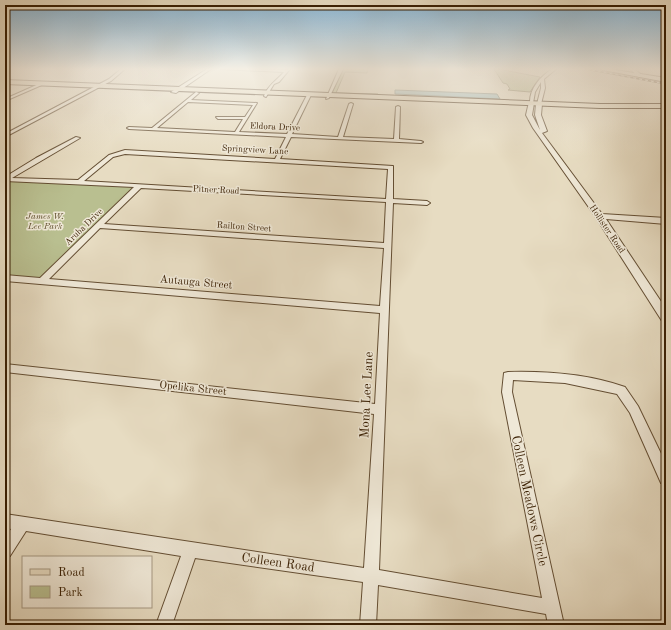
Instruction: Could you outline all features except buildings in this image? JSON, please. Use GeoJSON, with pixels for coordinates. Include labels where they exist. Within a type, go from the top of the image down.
{"type":"FeatureCollection","features":[{"type":"Feature","properties":{"kind":"main road"},"geometry":{"type":"LineString","coordinates":[[367,98],[463,102],[508,105],[521,108],[539,105],[666,109]]}},
{"type":"Feature","properties":{"kind":"main road"},"geometry":{"type":"LineString","coordinates":[[463,102],[530,107]]}},
{"type":"Feature","properties":{"kind":"main road"},"geometry":{"type":"LineString","coordinates":[[637,108],[666,106]]}},
{"type":"Feature","properties":{"kind":"street"},"geometry":{"type":"LineString","coordinates":[[5,136],[76,98]]}},
{"type":"Feature","properties":{"kind":"street"},"geometry":{"type":"LineString","coordinates":[[153,129],[191,98]]}},
{"type":"Feature","properties":{"kind":"street"},"geometry":{"type":"LineString","coordinates":[[277,160],[290,136],[307,98]]}},
{"type":"Feature","properties":{"kind":"street"},"geometry":{"type":"LineString","coordinates":[[530,107],[532,98]]}},
{"type":"Feature","properties":{"kind":"street","name":"Hollister Road"},"geometry":{"type":"LineString","coordinates":[[540,98],[538,115],[542,122],[547,142]]}},
{"type":"Feature","properties":{"kind":"street"},"geometry":{"type":"LineString","coordinates":[[188,101],[256,104],[236,133]]}},
{"type":"Feature","properties":{"kind":"street"},"geometry":{"type":"LineString","coordinates":[[340,138],[351,104]]}},
{"type":"Feature","properties":{"kind":"street"},"geometry":{"type":"LineString","coordinates":[[396,141],[398,106]]}},
{"type":"Feature","properties":{"kind":"street","name":"Hollister Road"},"geometry":{"type":"LineString","coordinates":[[530,107],[529,115],[532,121],[599,216],[666,318]]}},
{"type":"Feature","properties":{"kind":"street"},"geometry":{"type":"LineString","coordinates":[[218,118],[245,118]]}},
{"type":"Feature","properties":{"kind":"street"},"geometry":{"type":"LineString","coordinates":[[532,121],[542,122]]}},
{"type":"Feature","properties":{"kind":"street","name":"Eldora Drive"},"geometry":{"type":"LineString","coordinates":[[129,128],[421,142]]}},
{"type":"Feature","properties":{"kind":"street"},"geometry":{"type":"LineString","coordinates":[[5,179],[38,159],[78,138]]}},
{"type":"Feature","properties":{"kind":"street","name":"Springview Lane"},"geometry":{"type":"LineString","coordinates":[[79,182],[111,156],[125,152],[391,167]]}},
{"type":"Feature","properties":{"kind":"street","name":"Mona Lee Lane"},"geometry":{"type":"LineString","coordinates":[[368,625],[380,410],[391,167]]}},
{"type":"Feature","properties":{"kind":"street","name":"Pitner Road"},"geometry":{"type":"LineString","coordinates":[[5,179],[79,182],[427,204]]}},
{"type":"Feature","properties":{"kind":"street","name":"Aruba Drive"},"geometry":{"type":"LineString","coordinates":[[42,281],[139,186]]}},
{"type":"Feature","properties":{"kind":"street"},"geometry":{"type":"LineString","coordinates":[[599,216],[666,221]]}},
{"type":"Feature","properties":{"kind":"street","name":"Railton Street"},"geometry":{"type":"LineString","coordinates":[[98,226],[388,246]]}},
{"type":"Feature","properties":{"kind":"street","name":"Autauga Street"},"geometry":{"type":"LineString","coordinates":[[5,278],[385,310]]}},
{"type":"Feature","properties":{"kind":"street","name":"Opelika Street"},"geometry":{"type":"LineString","coordinates":[[5,368],[380,410]]}},
{"type":"Feature","properties":{"kind":"street","name":"Colleen Meadows Circle"},"geometry":{"type":"LineString","coordinates":[[556,625],[506,392],[508,376],[524,376],[597,383],[621,390],[634,410],[666,478]]}},
{"type":"Feature","properties":{"kind":"street","name":"Colleen Road"},"geometry":{"type":"LineString","coordinates":[[5,521],[370,576],[551,607]]}},
{"type":"Feature","properties":{"kind":"street"},"geometry":{"type":"LineString","coordinates":[[5,551],[23,524]]}},
{"type":"Feature","properties":{"kind":"street"},"geometry":{"type":"LineString","coordinates":[[164,625],[190,550]]}},
{"type":"Feature","properties":{"kind":"green space","name":"James W. Lee Park"},"geometry":{"type":"Polygon","coordinates":[[[5,179],[139,186],[42,281],[5,278],[5,179]]]}}]}
